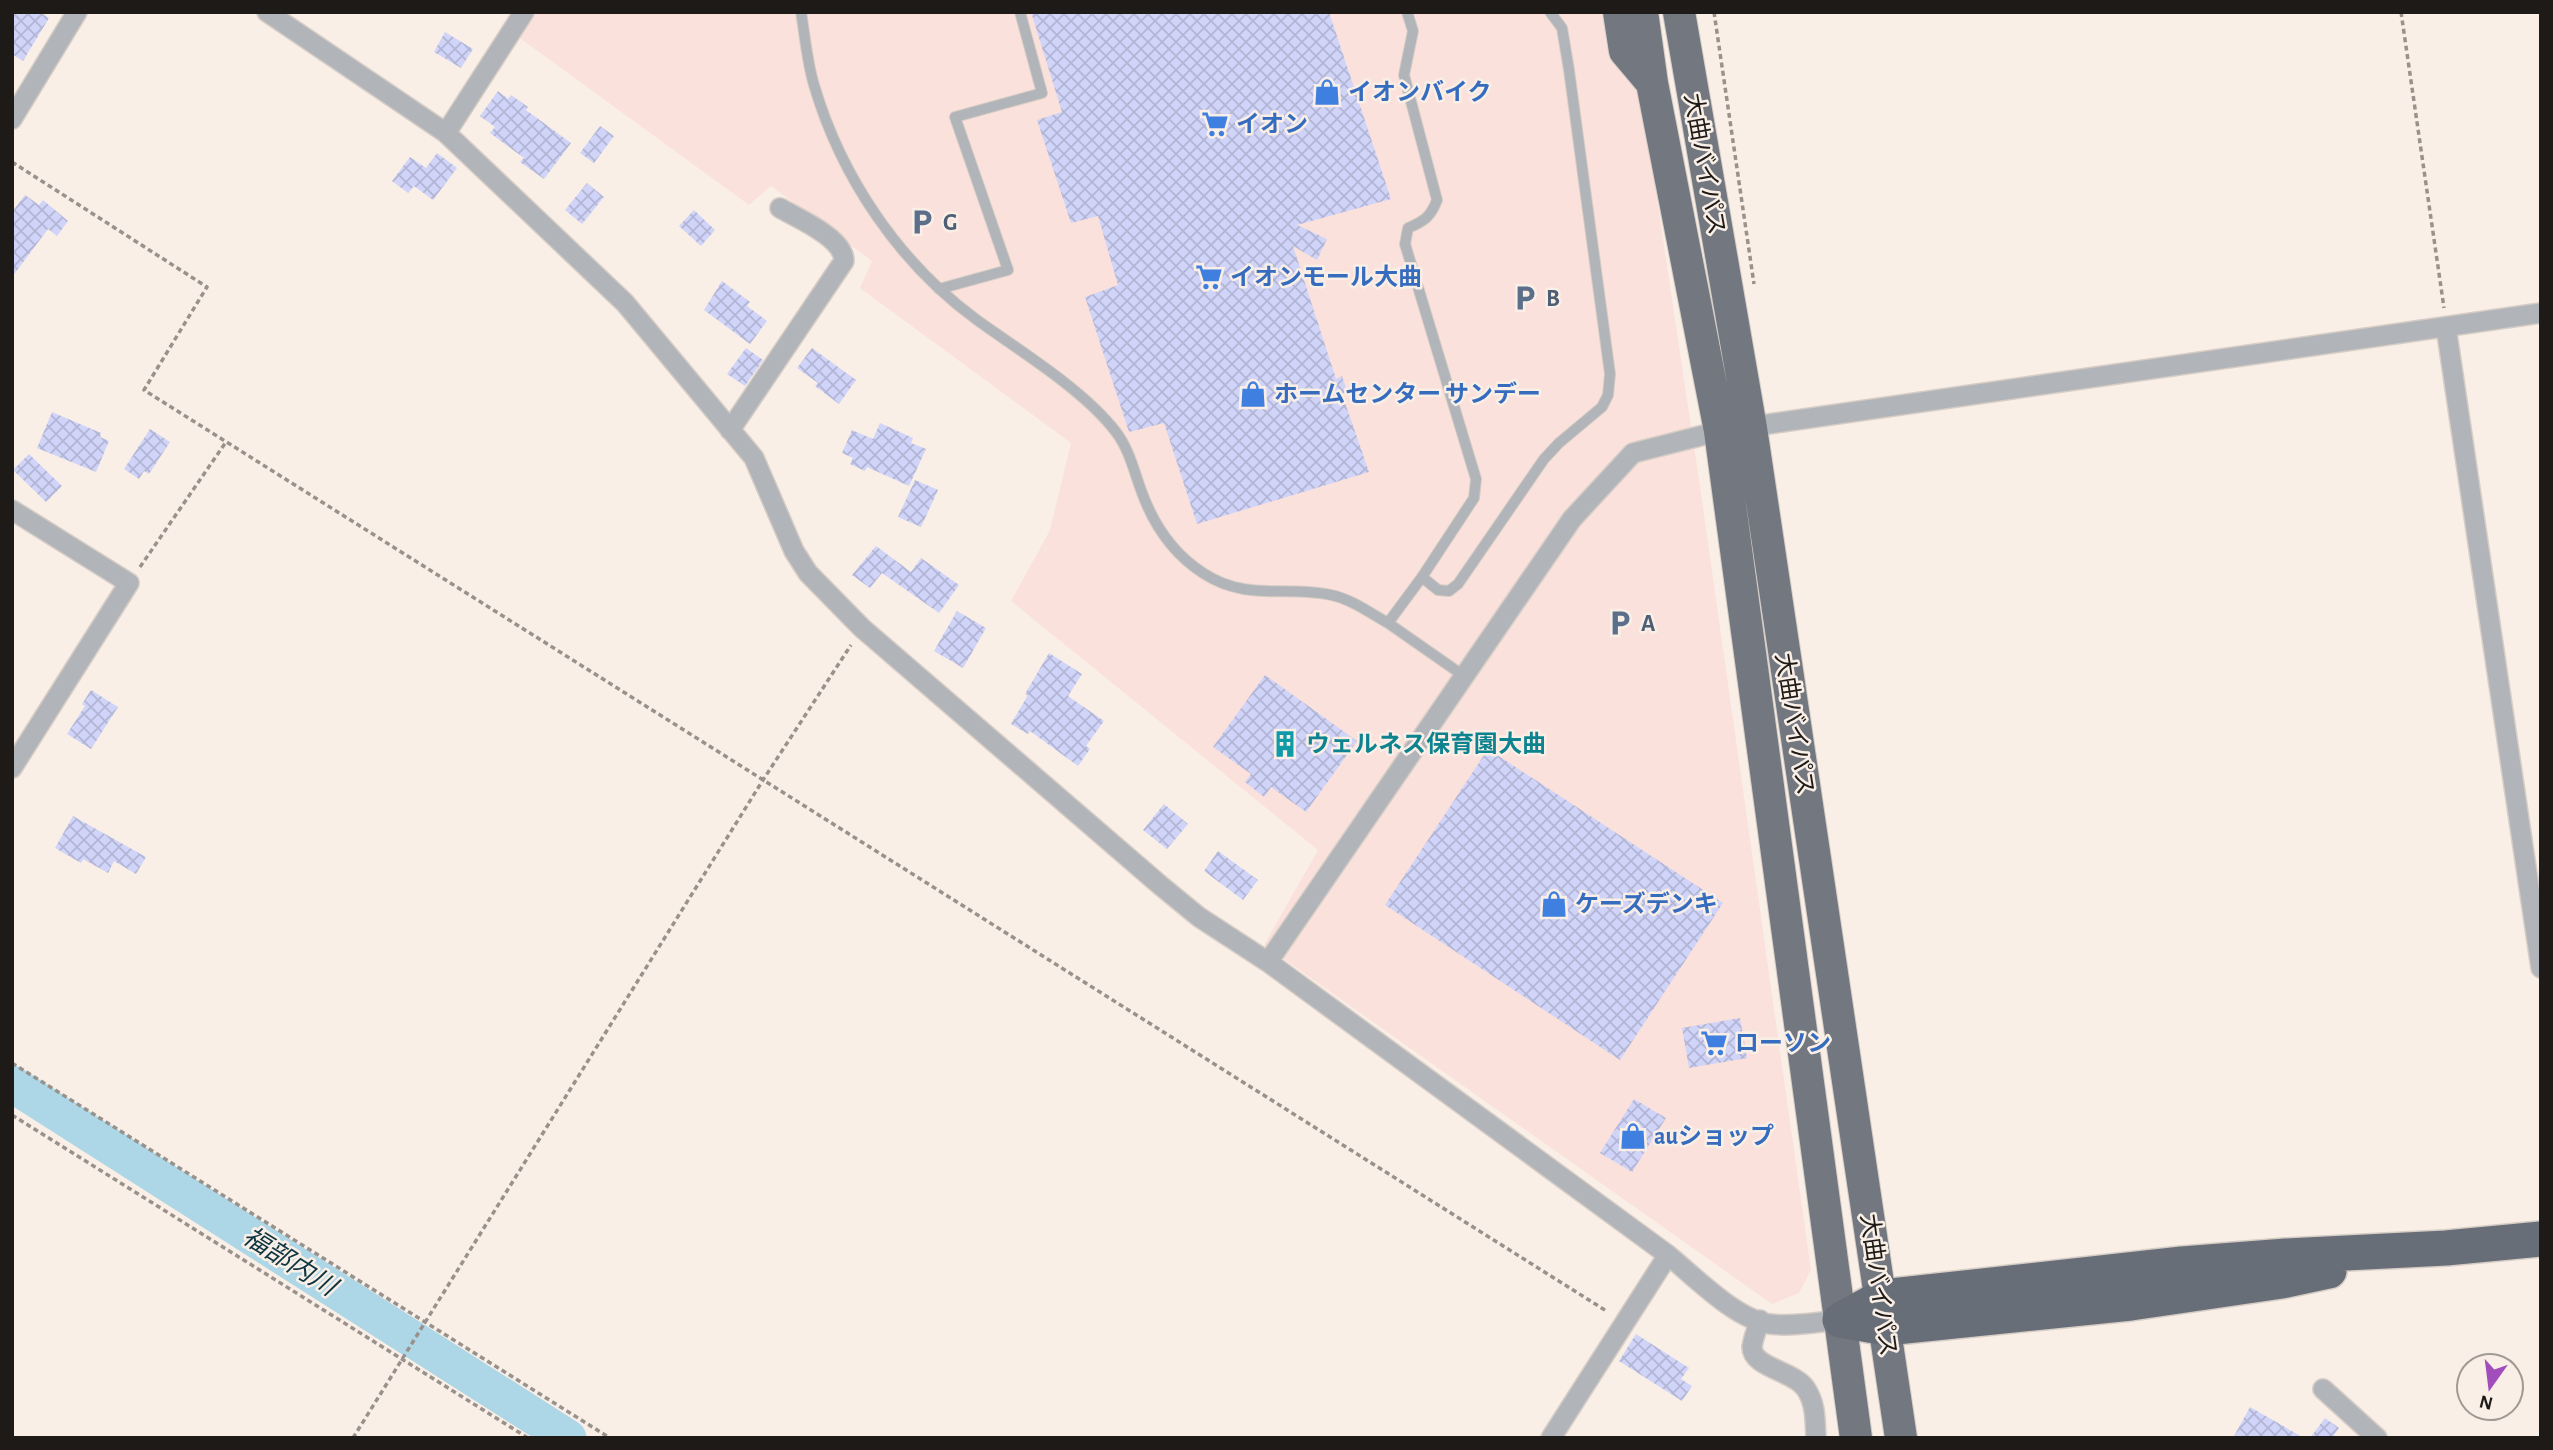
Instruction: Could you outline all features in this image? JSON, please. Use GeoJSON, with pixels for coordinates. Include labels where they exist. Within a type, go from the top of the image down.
{"type":"FeatureCollection","features":[{"type":"Feature","properties":{"kind":"highway"},"geometry":{"type":"LineString","coordinates":[[1619,12],[1625,51],[1652,83]]}},
{"type":"Feature","properties":{"kind":"highway","name":"大曲バイパス"},"geometry":{"type":"LineString","coordinates":[[1642,12],[1652,83],[1735,430],[1884,1312],[1901,1438]]}},
{"type":"Feature","properties":{"kind":"highway","name":"大曲バイパス"},"geometry":{"type":"LineString","coordinates":[[1679,12],[1735,430],[1856,1438]]}},
{"type":"Feature","properties":{"kind":"highway"},"geometry":{"type":"LineString","coordinates":[[1840,1320],[1884,1312],[2131,1303],[2282,1281],[2446,1248],[2541,1239]]}},
{"type":"Feature","properties":{"kind":"street"},"geometry":{"type":"LineString","coordinates":[[12,119],[77,12]]}},
{"type":"Feature","properties":{"kind":"street"},"geometry":{"type":"LineString","coordinates":[[267,12],[446,133],[625,303],[754,458],[794,551],[808,573],[862,628],[1160,885],[1199,917],[1268,962],[1749,1317],[1769,1324],[1840,1320]]}},
{"type":"Feature","properties":{"kind":"street"},"geometry":{"type":"LineString","coordinates":[[446,133],[524,12]]}},
{"type":"Feature","properties":{"kind":"street"},"geometry":{"type":"LineString","coordinates":[[730,430],[844,261],[844,253],[837,242],[780,208]]}},
{"type":"Feature","properties":{"kind":"street"},"geometry":{"type":"LineString","coordinates":[[1268,962],[1572,519],[1633,453],[1735,430],[2541,313]]}},
{"type":"Feature","properties":{"kind":"street"},"geometry":{"type":"LineString","coordinates":[[2446,327],[2541,968]]}},
{"type":"Feature","properties":{"kind":"street"},"geometry":{"type":"LineString","coordinates":[[12,510],[129,583],[12,768]]}},
{"type":"Feature","properties":{"kind":"street"},"geometry":{"type":"LineString","coordinates":[[1551,1438],[1668,1255]]}},
{"type":"Feature","properties":{"kind":"street"},"geometry":{"type":"LineString","coordinates":[[1760,1320],[1752,1348],[1755,1356],[1759,1362],[1796,1378],[1805,1387],[1813,1402],[1816,1438]]}},
{"type":"Feature","properties":{"kind":"street"},"geometry":{"type":"LineString","coordinates":[[2323,1389],[2377,1438]]}},
{"type":"Feature","properties":{"kind":"lane"},"geometry":{"type":"LineString","coordinates":[[801,12],[813,83],[841,156],[888,233],[939,289],[1072,389],[1116,432],[1129,456],[1149,511],[1165,539],[1204,574],[1254,592],[1332,595],[1356,604],[1464,676]]}},
{"type":"Feature","properties":{"kind":"lane"},"geometry":{"type":"LineString","coordinates":[[939,289],[1008,270],[955,117],[1042,93],[1020,12]]}},
{"type":"Feature","properties":{"kind":"lane"},"geometry":{"type":"LineString","coordinates":[[1388,623],[1474,498],[1476,479],[1405,244],[1408,228],[1432,215],[1437,200],[1404,75],[1413,31],[1407,12]]}},
{"type":"Feature","properties":{"kind":"lane"},"geometry":{"type":"LineString","coordinates":[[1422,577],[1437,590],[1449,591],[1458,584],[1544,459],[1602,407],[1608,395],[1610,374],[1569,69],[1562,28],[1550,12]]}},
{"type":"Feature","properties":{"kind":"path"},"geometry":{"type":"LineString","coordinates":[[1714,12],[1755,287]]}},
{"type":"Feature","properties":{"kind":"path"},"geometry":{"type":"LineString","coordinates":[[2401,12],[2446,327]]}},
{"type":"Feature","properties":{"kind":"path"},"geometry":{"type":"LineString","coordinates":[[12,162],[207,287],[144,390],[1625,1323]]}},
{"type":"Feature","properties":{"kind":"path"},"geometry":{"type":"LineString","coordinates":[[129,583],[226,442]]}},
{"type":"Feature","properties":{"kind":"path"},"geometry":{"type":"LineString","coordinates":[[353,1438],[764,780],[862,628]]}},
{"type":"Feature","properties":{"kind":"path"},"geometry":{"type":"LineString","coordinates":[[12,1063],[610,1438]]}},
{"type":"Feature","properties":{"kind":"path"},"geometry":{"type":"LineString","coordinates":[[12,1115],[404,1356],[528,1438]]}},
{"type":"Feature","properties":{"kind":"shaded area"},"geometry":{"type":"Polygon","coordinates":[[[533,12],[1629,12],[1700,486],[1811,1270],[1799,1293],[1772,1304],[1264,945],[1318,850],[1011,601],[1050,530],[1071,443],[860,288],[872,261],[771,186],[749,205],[517,36],[533,12]]]}},
{"type":"Feature","properties":{"kind":"building"},"geometry":{"type":"Polygon","coordinates":[[[16,12],[40,12],[49,18],[23,61],[12,54],[12,18],[16,12]]]}},
{"type":"Feature","properties":{"kind":"building","name":"イオンモール大曲"},"geometry":{"type":"Polygon","coordinates":[[[1031,12],[1329,12],[1391,199],[1297,225],[1327,239],[1317,260],[1293,246],[1336,379],[1342,376],[1347,391],[1342,394],[1369,472],[1197,524],[1164,423],[1129,432],[1085,297],[1118,285],[1098,216],[1071,223],[1037,120],[1062,112],[1031,12]]]}},
{"type":"Feature","properties":{"kind":"building"},"geometry":{"type":"Polygon","coordinates":[[[445,32],[473,49],[461,68],[434,52],[445,32]]]}},
{"type":"Feature","properties":{"kind":"building"},"geometry":{"type":"Polygon","coordinates":[[[498,91],[508,99],[511,95],[528,107],[526,110],[571,143],[544,179],[520,162],[524,158],[490,133],[495,127],[480,116],[498,91]]]}},
{"type":"Feature","properties":{"kind":"building"},"geometry":{"type":"Polygon","coordinates":[[[600,126],[614,136],[594,163],[580,153],[600,126]]]}},
{"type":"Feature","properties":{"kind":"building"},"geometry":{"type":"Polygon","coordinates":[[[437,153],[457,168],[433,200],[414,186],[408,193],[392,181],[410,157],[426,168],[437,153]]]}},
{"type":"Feature","properties":{"kind":"building"},"geometry":{"type":"Polygon","coordinates":[[[587,183],[604,197],[582,224],[565,210],[587,183]]]}},
{"type":"Feature","properties":{"kind":"building"},"geometry":{"type":"Polygon","coordinates":[[[25,195],[39,205],[43,200],[68,221],[57,236],[48,229],[12,277],[12,212],[25,195]]]}},
{"type":"Feature","properties":{"kind":"building"},"geometry":{"type":"Polygon","coordinates":[[[694,210],[715,230],[701,246],[679,226],[694,210]]]}},
{"type":"Feature","properties":{"kind":"building"},"geometry":{"type":"Polygon","coordinates":[[[722,281],[750,302],[747,306],[767,321],[750,344],[704,310],[722,281]]]}},
{"type":"Feature","properties":{"kind":"building"},"geometry":{"type":"Polygon","coordinates":[[[746,348],[763,360],[745,386],[727,374],[746,348]]]}},
{"type":"Feature","properties":{"kind":"building"},"geometry":{"type":"Polygon","coordinates":[[[812,348],[856,380],[839,404],[815,386],[818,383],[797,368],[812,348]]]}},
{"type":"Feature","properties":{"kind":"building"},"geometry":{"type":"Polygon","coordinates":[[[52,412],[101,433],[100,437],[109,441],[96,472],[37,448],[52,412]]]}},
{"type":"Feature","properties":{"kind":"building"},"geometry":{"type":"Polygon","coordinates":[[[880,423],[913,438],[911,443],[926,449],[909,486],[867,467],[865,471],[850,464],[853,458],[842,453],[852,430],[873,439],[880,423]]]}},
{"type":"Feature","properties":{"kind":"building"},"geometry":{"type":"Polygon","coordinates":[[[150,429],[170,442],[149,474],[144,471],[139,479],[124,469],[150,429]]]}},
{"type":"Feature","properties":{"kind":"building"},"geometry":{"type":"Polygon","coordinates":[[[29,454],[62,486],[46,502],[13,470],[29,454]]]}},
{"type":"Feature","properties":{"kind":"building"},"geometry":{"type":"Polygon","coordinates":[[[915,480],[938,490],[921,527],[898,517],[915,480]]]}},
{"type":"Feature","properties":{"kind":"building"},"geometry":{"type":"Polygon","coordinates":[[[876,546],[911,572],[921,558],[959,585],[939,613],[882,573],[870,588],[852,575],[876,546]]]}},
{"type":"Feature","properties":{"kind":"building"},"geometry":{"type":"Polygon","coordinates":[[[957,611],[986,628],[963,668],[934,651],[957,611]]]}},
{"type":"Feature","properties":{"kind":"building"},"geometry":{"type":"Polygon","coordinates":[[[1049,653],[1082,674],[1068,696],[1104,721],[1086,746],[1090,749],[1078,766],[1030,731],[1028,734],[1011,724],[1049,653]]]}},
{"type":"Feature","properties":{"kind":"building","name":"ウェルネス保育園大曲"},"geometry":{"type":"Polygon","coordinates":[[[1265,675],[1357,741],[1306,812],[1271,787],[1264,797],[1245,782],[1251,774],[1213,747],[1265,675]]]}},
{"type":"Feature","properties":{"kind":"building"},"geometry":{"type":"Polygon","coordinates":[[[91,690],[118,707],[91,749],[67,734],[85,706],[82,704],[91,690]]]}},
{"type":"Feature","properties":{"kind":"building","name":"ケーズデンキ"},"geometry":{"type":"Polygon","coordinates":[[[1488,749],[1723,903],[1620,1060],[1385,905],[1488,749]]]}},
{"type":"Feature","properties":{"kind":"building"},"geometry":{"type":"Polygon","coordinates":[[[1164,804],[1188,824],[1167,849],[1143,830],[1164,804]]]}},
{"type":"Feature","properties":{"kind":"building"},"geometry":{"type":"Polygon","coordinates":[[[73,816],[146,857],[136,874],[114,861],[108,873],[83,859],[81,863],[55,848],[73,816]]]}},
{"type":"Feature","properties":{"kind":"building"},"geometry":{"type":"Polygon","coordinates":[[[1218,851],[1258,880],[1243,900],[1204,871],[1218,851]]]}},
{"type":"Feature","properties":{"kind":"building","name":"ローソン"},"geometry":{"type":"Polygon","coordinates":[[[1740,1018],[1747,1058],[1689,1068],[1682,1028],[1740,1018]]]}},
{"type":"Feature","properties":{"kind":"building","name":"auショップ"},"geometry":{"type":"Polygon","coordinates":[[[1634,1099],[1666,1118],[1632,1172],[1600,1153],[1634,1099]]]}},
{"type":"Feature","properties":{"kind":"building"},"geometry":{"type":"Polygon","coordinates":[[[1636,1334],[1689,1368],[1681,1379],[1692,1386],[1682,1401],[1619,1361],[1636,1334]]]}},
{"type":"Feature","properties":{"kind":"building"},"geometry":{"type":"Polygon","coordinates":[[[2250,1407],[2304,1438],[2233,1438],[2250,1407]]]}},
{"type":"Feature","properties":{"kind":"building"},"geometry":{"type":"Polygon","coordinates":[[[2325,1418],[2339,1428],[2332,1438],[2310,1438],[2325,1418]]]}},
{"type":"Feature","properties":{"kind":"waterway","name":"福部内川"},"geometry":{"type":"LineString","coordinates":[[12,1084],[568,1438]]}},
{"type":"Feature","properties":{"kind":"place","name":"イオンバイク"},"geometry":{"type":"Point","coordinates":[1327,92]}},
{"type":"Feature","properties":{"kind":"place","name":"イオン"},"geometry":{"type":"Point","coordinates":[1215,124]}},
{"type":"Feature","properties":{"kind":"place","name":"G"},"geometry":{"type":"Point","coordinates":[922,222]}},
{"type":"Feature","properties":{"kind":"place","name":"イオンモール大曲"},"geometry":{"type":"Point","coordinates":[1209,277]}},
{"type":"Feature","properties":{"kind":"place","name":"B"},"geometry":{"type":"Point","coordinates":[1525,298]}},
{"type":"Feature","properties":{"kind":"place","name":"ホームセンター サンデー"},"geometry":{"type":"Point","coordinates":[1253,394]}},
{"type":"Feature","properties":{"kind":"place","name":"A"},"geometry":{"type":"Point","coordinates":[1620,623]}},
{"type":"Feature","properties":{"kind":"place","name":"ウェルネス保育園大曲"},"geometry":{"type":"Point","coordinates":[1285,744]}},
{"type":"Feature","properties":{"kind":"place","name":"ケーズデンキ"},"geometry":{"type":"Point","coordinates":[1554,904]}},
{"type":"Feature","properties":{"kind":"place","name":"ローソン"},"geometry":{"type":"Point","coordinates":[1714,1043]}},
{"type":"Feature","properties":{"kind":"place","name":"auショップ"},"geometry":{"type":"Point","coordinates":[1633,1136]}}]}
